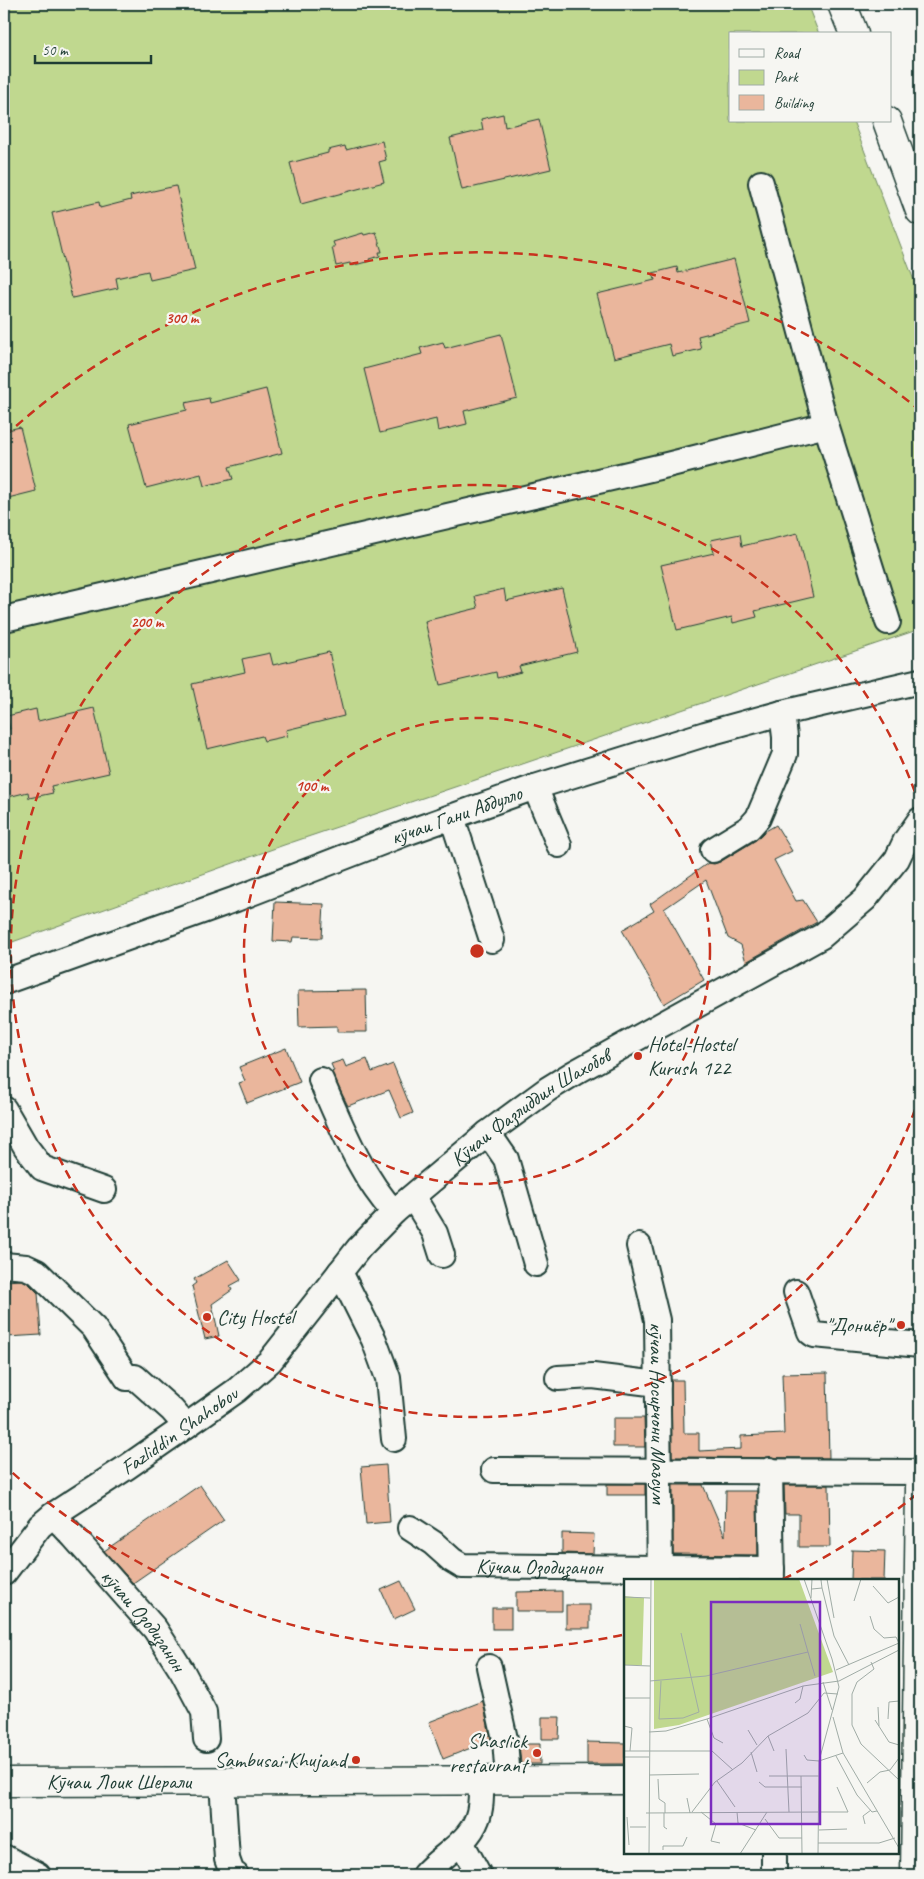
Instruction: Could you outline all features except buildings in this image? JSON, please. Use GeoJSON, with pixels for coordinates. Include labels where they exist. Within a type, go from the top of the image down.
{"type":"FeatureCollection","features":[{"type":"Feature","properties":{"kind":"main road"},"geometry":{"type":"LineString","coordinates":[[842,4],[853,32]]}},
{"type":"Feature","properties":{"kind":"main road"},"geometry":{"type":"LineString","coordinates":[[887,122],[920,211]]}},
{"type":"Feature","properties":{"kind":"main road"},"geometry":{"type":"LineString","coordinates":[[915,1875],[911,1781],[920,1486]]}},
{"type":"Feature","properties":{"kind":"main road","name":"Кӯчаи Лоик Шерали"},"geometry":{"type":"LineString","coordinates":[[4,1782],[624,1780]]}},
{"type":"Feature","properties":{"kind":"street"},"geometry":{"type":"LineString","coordinates":[[762,183],[826,426],[888,622]]}},
{"type":"Feature","properties":{"kind":"street"},"geometry":{"type":"LineString","coordinates":[[4,619],[826,426]]}},
{"type":"Feature","properties":{"kind":"street","name":"кӯчаи Гани Абдулло"},"geometry":{"type":"LineString","coordinates":[[4,982],[236,900],[406,833],[535,788],[705,734],[920,681]]}},
{"type":"Feature","properties":{"kind":"street"},"geometry":{"type":"LineString","coordinates":[[713,850],[749,828],[758,818],[785,754],[782,714]]}},
{"type":"Feature","properties":{"kind":"street"},"geometry":{"type":"LineString","coordinates":[[535,788],[559,845]]}},
{"type":"Feature","properties":{"kind":"street"},"geometry":{"type":"LineString","coordinates":[[452,817],[492,940]]}},
{"type":"Feature","properties":{"kind":"street","name":"Кӯчаи Фазлиддин Шахобов"},"geometry":{"type":"LineString","coordinates":[[340,1272],[359,1248],[394,1212],[488,1133],[548,1089],[822,936],[844,918],[876,886],[897,859],[906,840],[920,820]]}},
{"type":"Feature","properties":{"kind":"street"},"geometry":{"type":"LineString","coordinates":[[321,1080],[340,1124],[361,1165],[380,1196],[394,1212]]}},
{"type":"Feature","properties":{"kind":"street"},"geometry":{"type":"LineString","coordinates":[[4,1109],[15,1130],[39,1165],[53,1173],[104,1190]]}},
{"type":"Feature","properties":{"kind":"street"},"geometry":{"type":"LineString","coordinates":[[488,1133],[506,1159],[536,1264]]}},
{"type":"Feature","properties":{"kind":"street"},"geometry":{"type":"LineString","coordinates":[[413,1196],[435,1232],[442,1255]]}},
{"type":"Feature","properties":{"kind":"street","name":"кӯчаи Носирчони Маъсум"},"geometry":{"type":"LineString","coordinates":[[639,1246],[657,1320],[660,1574]]}},
{"type":"Feature","properties":{"kind":"street"},"geometry":{"type":"LineString","coordinates":[[9,1265],[26,1267],[37,1272],[94,1328],[127,1378],[135,1377],[172,1410],[186,1426]]}},
{"type":"Feature","properties":{"kind":"street"},"geometry":{"type":"LineString","coordinates":[[340,1272],[374,1340],[388,1378],[394,1439]]}},
{"type":"Feature","properties":{"kind":"street","name":"Fazliddin Shahobov"},"geometry":{"type":"LineString","coordinates":[[4,1573],[40,1526],[53,1515],[127,1468],[237,1390],[270,1361],[340,1272]]}},
{"type":"Feature","properties":{"kind":"street"},"geometry":{"type":"LineString","coordinates":[[796,1292],[810,1332],[814,1335],[920,1345]]}},
{"type":"Feature","properties":{"kind":"street"},"geometry":{"type":"LineString","coordinates":[[558,1378],[593,1376],[658,1384]]}},
{"type":"Feature","properties":{"kind":"street"},"geometry":{"type":"LineString","coordinates":[[494,1470],[920,1472]]}},
{"type":"Feature","properties":{"kind":"street"},"geometry":{"type":"LineString","coordinates":[[770,1470],[772,1575]]}},
{"type":"Feature","properties":{"kind":"street","name":"кӯчаи Озодизанон"},"geometry":{"type":"LineString","coordinates":[[53,1515],[74,1536],[155,1629],[182,1671],[204,1712],[206,1739]]}},
{"type":"Feature","properties":{"kind":"street","name":"Кӯчаи Озодизанон"},"geometry":{"type":"LineString","coordinates":[[410,1528],[462,1566],[660,1574],[772,1575]]}},
{"type":"Feature","properties":{"kind":"street"},"geometry":{"type":"LineString","coordinates":[[424,1875],[461,1842],[477,1820],[481,1799],[494,1780],[505,1739],[489,1668]]}},
{"type":"Feature","properties":{"kind":"street"},"geometry":{"type":"LineString","coordinates":[[222,1782],[227,1860],[232,1873],[236,1875]]}},
{"type":"Feature","properties":{"kind":"street"},"geometry":{"type":"LineString","coordinates":[[461,1842],[479,1875]]}},
{"type":"Feature","properties":{"kind":"street"},"geometry":{"type":"LineString","coordinates":[[774,1854],[774,1875]]}},
{"type":"Feature","properties":{"kind":"street"},"geometry":{"type":"LineString","coordinates":[[4,1856],[38,1875]]}},
{"type":"Feature","properties":{"kind":"green space"},"geometry":{"type":"Polygon","coordinates":[[[4,4],[807,4],[818,32],[729,32],[729,122],[853,122],[920,296],[920,629],[284,845],[4,945],[4,4]]]}},
{"type":"Feature","properties":{"kind":"place","name":"Hotel-Hostel Kurush 122"},"geometry":{"type":"Point","coordinates":[638,1056]}},
{"type":"Feature","properties":{"kind":"place","name":"City Hostel"},"geometry":{"type":"Point","coordinates":[207,1317]}},
{"type":"Feature","properties":{"kind":"place","name":"\"Дониёр\""},"geometry":{"type":"Point","coordinates":[901,1325]}},
{"type":"Feature","properties":{"kind":"place","name":"Shaslick restaurant"},"geometry":{"type":"Point","coordinates":[537,1753]}},
{"type":"Feature","properties":{"kind":"place","name":"Sambusai Khujand"},"geometry":{"type":"Point","coordinates":[356,1760]}}]}
